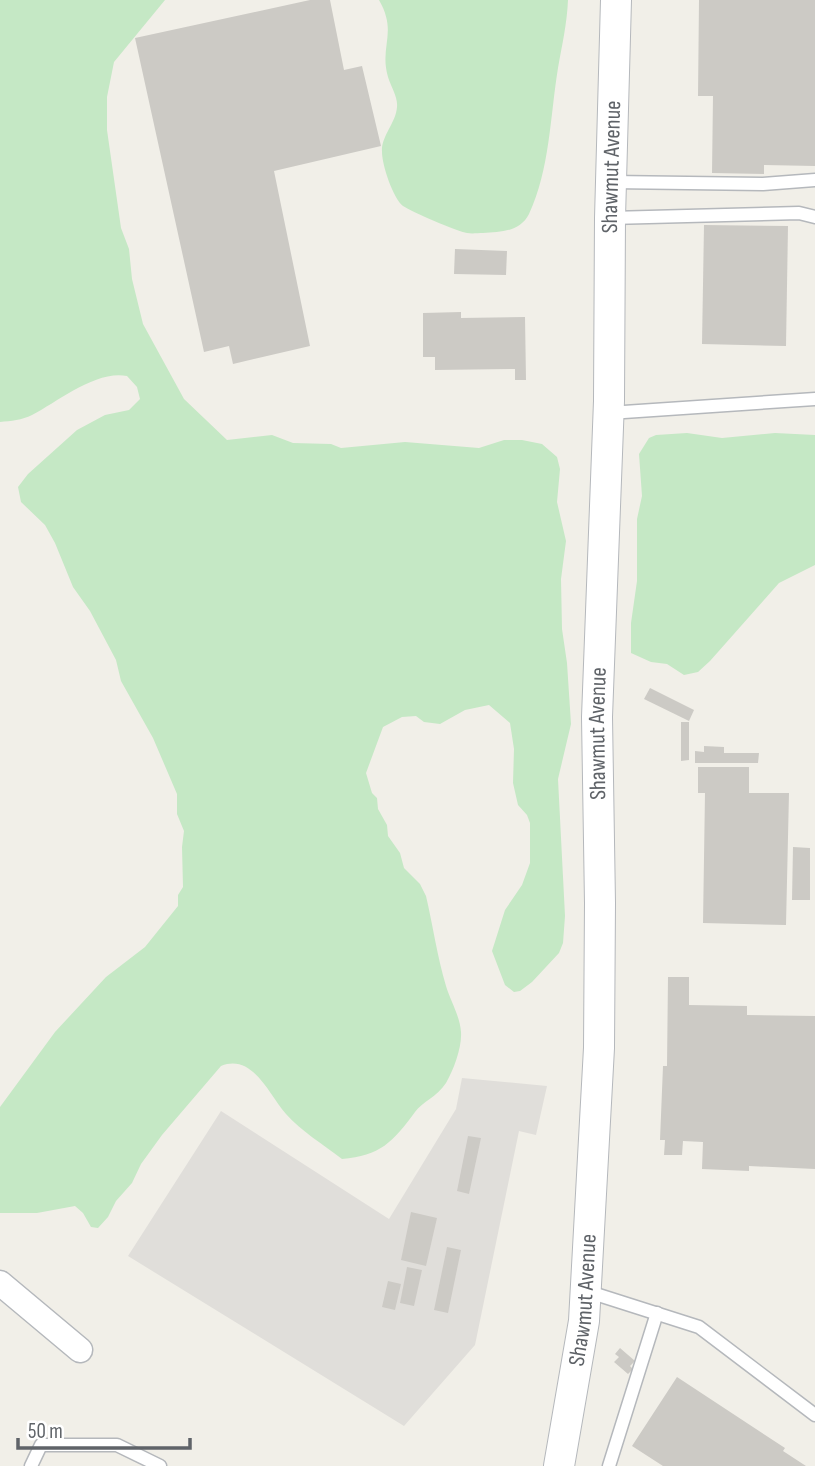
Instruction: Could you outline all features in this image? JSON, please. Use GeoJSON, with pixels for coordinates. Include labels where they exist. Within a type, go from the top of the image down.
{"type":"FeatureCollection","features":[{"type":"Feature","properties":{"kind":"street","name":"Shawmut Avenue"},"geometry":{"type":"LineString","coordinates":[[559,1466],[584,1321],[599,1048],[597,717],[609,414],[610,218],[616,0]]}},
{"type":"Feature","properties":{"kind":"street"},"geometry":{"type":"LineString","coordinates":[[0,1283],[80,1350]]}},
{"type":"Feature","properties":{"kind":"lane"},"geometry":{"type":"LineString","coordinates":[[611,182],[763,184],[815,180]]}},
{"type":"Feature","properties":{"kind":"lane"},"geometry":{"type":"LineString","coordinates":[[610,218],[799,213],[815,217]]}},
{"type":"Feature","properties":{"kind":"lane"},"geometry":{"type":"LineString","coordinates":[[609,414],[815,399]]}},
{"type":"Feature","properties":{"kind":"lane"},"geometry":{"type":"LineString","coordinates":[[585,1291],[699,1327],[815,1415]]}},
{"type":"Feature","properties":{"kind":"lane"},"geometry":{"type":"LineString","coordinates":[[609,1466],[657,1313]]}},
{"type":"Feature","properties":{"kind":"lane"},"geometry":{"type":"LineString","coordinates":[[31,1466],[40,1445],[117,1445],[160,1466]]}},
{"type":"Feature","properties":{"kind":"shaded area"},"geometry":{"type":"Polygon","coordinates":[[[462,1078],[547,1086],[536,1135],[519,1131],[475,1345],[404,1426],[128,1256],[221,1111],[389,1219],[456,1109],[462,1078]]]}},
{"type":"Feature","properties":{"kind":"green space"},"geometry":{"type":"Polygon","coordinates":[[[0,0],[165,0],[114,62],[107,97],[107,130],[121,228],[129,249],[132,279],[143,324],[184,399],[227,440],[272,435],[293,443],[331,444],[341,448],[405,442],[479,448],[504,440],[542,444],[557,457],[560,469],[557,502],[566,541],[561,579],[562,629],[571,724],[558,779],[565,916],[563,943],[559,953],[532,982],[514,992],[505,985],[492,951],[505,910],[522,885],[530,863],[530,823],[518,805],[513,783],[514,749],[510,723],[489,705],[465,710],[440,724],[424,722],[416,716],[402,717],[383,727],[366,773],[372,793],[377,798],[378,809],[387,825],[388,836],[400,853],[404,868],[420,884],[426,896],[443,975],[459,1020],[460,1044],[455,1065],[446,1083],[418,1108],[400,1132],[384,1146],[366,1155],[342,1159],[292,1120],[251,1070],[242,1065],[221,1066],[162,1135],[141,1164],[132,1183],[98,1228],[91,1227],[83,1213],[75,1206],[37,1213],[0,1213],[0,1107],[55,1032],[106,977],[145,947],[178,906],[178,895],[183,887],[184,831],[177,814],[177,794],[153,738],[121,681],[116,660],[90,611],[73,587],[45,525],[21,502],[18,487],[28,474],[77,430],[105,415],[129,410],[140,399],[137,387],[127,376],[103,378],[78,388],[28,417],[0,422],[0,0]]]}},
{"type":"Feature","properties":{"kind":"green space"},"geometry":{"type":"Polygon","coordinates":[[[379,0],[568,0],[541,179],[529,214],[515,228],[467,233],[407,209],[399,202],[382,158],[382,146],[394,119],[397,103],[386,66],[388,31],[379,0]]]}},
{"type":"Feature","properties":{"kind":"green space"},"geometry":{"type":"Polygon","coordinates":[[[687,433],[722,438],[775,433],[815,435],[815,565],[779,583],[710,661],[698,672],[684,675],[667,664],[651,662],[631,653],[631,623],[637,581],[637,519],[642,496],[639,454],[649,438],[687,433]]]}},
{"type":"Feature","properties":{"kind":"building"},"geometry":{"type":"Polygon","coordinates":[[[310,0],[330,0],[344,70],[362,66],[381,146],[274,171],[310,346],[233,364],[229,346],[204,352],[135,38],[310,0]]]}},
{"type":"Feature","properties":{"kind":"building"},"geometry":{"type":"Polygon","coordinates":[[[699,0],[815,0],[815,166],[764,165],[764,174],[712,173],[713,96],[698,96],[699,0]]]}},
{"type":"Feature","properties":{"kind":"building"},"geometry":{"type":"Polygon","coordinates":[[[704,225],[788,226],[786,346],[702,344],[704,225]]]}},
{"type":"Feature","properties":{"kind":"building"},"geometry":{"type":"Polygon","coordinates":[[[455,249],[507,251],[506,275],[454,274],[455,249]]]}},
{"type":"Feature","properties":{"kind":"building"},"geometry":{"type":"Polygon","coordinates":[[[461,312],[461,318],[525,317],[526,380],[515,380],[515,369],[435,370],[435,357],[423,357],[423,313],[461,312]]]}},
{"type":"Feature","properties":{"kind":"building"},"geometry":{"type":"Polygon","coordinates":[[[650,688],[694,710],[689,721],[644,699],[650,688]]]}},
{"type":"Feature","properties":{"kind":"building"},"geometry":{"type":"Polygon","coordinates":[[[681,722],[689,722],[689,760],[681,761],[681,722]]]}},
{"type":"Feature","properties":{"kind":"building"},"geometry":{"type":"Polygon","coordinates":[[[704,746],[724,747],[724,753],[759,753],[758,763],[695,763],[695,751],[704,752],[704,746]]]}},
{"type":"Feature","properties":{"kind":"building"},"geometry":{"type":"Polygon","coordinates":[[[698,767],[749,767],[749,793],[789,793],[786,925],[703,923],[705,793],[698,793],[698,767]]]}},
{"type":"Feature","properties":{"kind":"building"},"geometry":{"type":"Polygon","coordinates":[[[793,847],[810,848],[810,900],[792,900],[793,847]]]}},
{"type":"Feature","properties":{"kind":"building"},"geometry":{"type":"Polygon","coordinates":[[[668,977],[689,977],[689,1005],[747,1006],[747,1015],[815,1016],[815,1169],[749,1166],[749,1171],[702,1169],[703,1142],[683,1141],[682,1155],[664,1155],[665,1140],[660,1140],[663,1066],[667,1066],[668,977]]]}},
{"type":"Feature","properties":{"kind":"building"},"geometry":{"type":"Polygon","coordinates":[[[468,1136],[481,1138],[469,1194],[457,1191],[468,1136]]]}},
{"type":"Feature","properties":{"kind":"building"},"geometry":{"type":"Polygon","coordinates":[[[411,1212],[437,1218],[426,1266],[401,1260],[411,1212]]]}},
{"type":"Feature","properties":{"kind":"building"},"geometry":{"type":"Polygon","coordinates":[[[447,1247],[461,1250],[448,1313],[434,1310],[447,1247]]]}},
{"type":"Feature","properties":{"kind":"building"},"geometry":{"type":"Polygon","coordinates":[[[407,1267],[422,1270],[414,1306],[400,1303],[407,1267]]]}},
{"type":"Feature","properties":{"kind":"building"},"geometry":{"type":"Polygon","coordinates":[[[388,1281],[401,1284],[395,1310],[382,1307],[388,1281]]]}},
{"type":"Feature","properties":{"kind":"building"},"geometry":{"type":"Polygon","coordinates":[[[620,1348],[635,1361],[628,1374],[614,1362],[619,1357],[615,1354],[620,1348]]]}},
{"type":"Feature","properties":{"kind":"building"},"geometry":{"type":"Polygon","coordinates":[[[677,1377],[785,1448],[783,1451],[806,1466],[663,1466],[632,1446],[677,1377]]]}}]}
